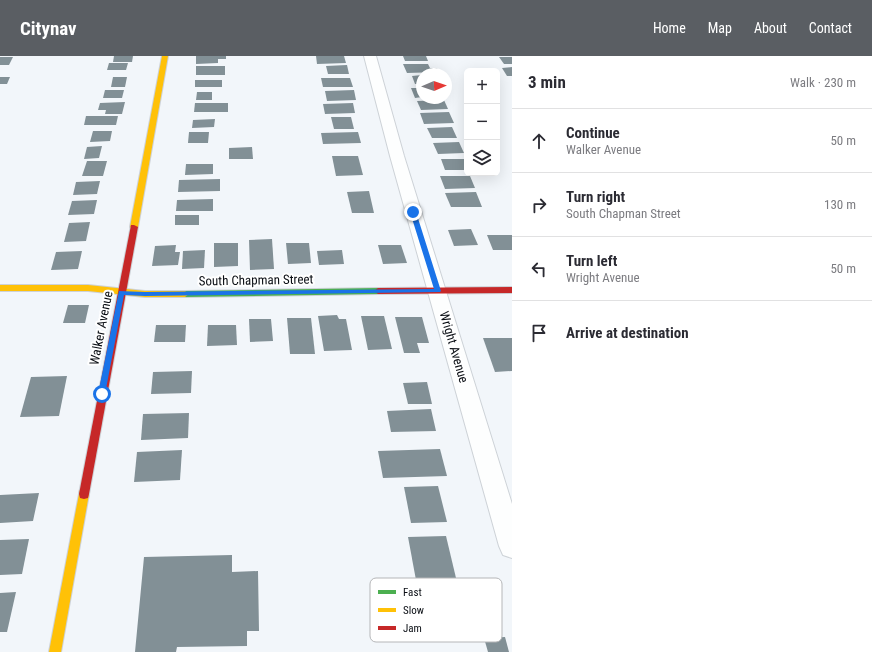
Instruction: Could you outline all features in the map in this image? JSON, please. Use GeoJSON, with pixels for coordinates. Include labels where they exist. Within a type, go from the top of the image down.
{"type":"FeatureCollection","features":[{"type":"Feature","properties":{"kind":"street","name":"Walker Avenue"},"geometry":{"type":"LineString","coordinates":[[55,652],[165,56]]}},
{"type":"Feature","properties":{"kind":"street","name":"Wright Avenue"},"geometry":{"type":"LineString","coordinates":[[370,56],[397,156],[512,546]]}},
{"type":"Feature","properties":{"kind":"street","name":"South Chapman Street"},"geometry":{"type":"LineString","coordinates":[[0,288],[88,288],[121,293],[145,294],[512,290]]}},
{"type":"Feature","properties":{"kind":"building"},"geometry":{"type":"Polygon","coordinates":[[[114,56],[133,56],[132,62],[113,62],[114,56]]]}},
{"type":"Feature","properties":{"kind":"building"},"geometry":{"type":"Polygon","coordinates":[[[196,56],[226,56],[226,59],[218,59],[218,63],[196,64],[196,56]]]}},
{"type":"Feature","properties":{"kind":"building"},"geometry":{"type":"Polygon","coordinates":[[[316,56],[344,56],[346,63],[317,64],[316,56]]]}},
{"type":"Feature","properties":{"kind":"building"},"geometry":{"type":"Polygon","coordinates":[[[403,56],[426,56],[428,61],[405,61],[403,56]]]}},
{"type":"Feature","properties":{"kind":"building"},"geometry":{"type":"Polygon","coordinates":[[[0,57],[13,57],[9,65],[0,65],[0,57]]]}},
{"type":"Feature","properties":{"kind":"building"},"geometry":{"type":"Polygon","coordinates":[[[499,57],[512,57],[512,64],[504,64],[499,57]]]}},
{"type":"Feature","properties":{"kind":"building"},"geometry":{"type":"Polygon","coordinates":[[[109,63],[128,63],[126,70],[107,70],[109,63]]]}},
{"type":"Feature","properties":{"kind":"building"},"geometry":{"type":"Polygon","coordinates":[[[403,64],[428,64],[430,68],[416,68],[416,73],[407,73],[403,64]]]}},
{"type":"Feature","properties":{"kind":"building"},"geometry":{"type":"Polygon","coordinates":[[[347,65],[349,74],[328,74],[326,66],[347,65]]]}},
{"type":"Feature","properties":{"kind":"building"},"geometry":{"type":"Polygon","coordinates":[[[196,66],[225,66],[225,75],[196,75],[196,66]]]}},
{"type":"Feature","properties":{"kind":"building"},"geometry":{"type":"Polygon","coordinates":[[[512,67],[512,76],[507,76],[502,68],[512,67]]]}},
{"type":"Feature","properties":{"kind":"building"},"geometry":{"type":"Polygon","coordinates":[[[412,76],[416,76],[416,84],[415,84],[412,76]]]}},
{"type":"Feature","properties":{"kind":"building"},"geometry":{"type":"Polygon","coordinates":[[[0,77],[10,77],[7,84],[0,84],[0,77]]]}},
{"type":"Feature","properties":{"kind":"building"},"geometry":{"type":"Polygon","coordinates":[[[113,77],[127,77],[125,87],[111,87],[113,77]]]}},
{"type":"Feature","properties":{"kind":"building"},"geometry":{"type":"Polygon","coordinates":[[[321,78],[350,78],[353,87],[323,87],[321,78]]]}},
{"type":"Feature","properties":{"kind":"building"},"geometry":{"type":"Polygon","coordinates":[[[195,80],[222,80],[222,87],[195,87],[195,80]]]}},
{"type":"Feature","properties":{"kind":"building"},"geometry":{"type":"Polygon","coordinates":[[[411,88],[416,88],[415,98],[411,88]]]}},
{"type":"Feature","properties":{"kind":"building"},"geometry":{"type":"Polygon","coordinates":[[[105,90],[124,90],[122,98],[103,98],[105,90]]]}},
{"type":"Feature","properties":{"kind":"building"},"geometry":{"type":"Polygon","coordinates":[[[354,90],[356,100],[327,101],[325,91],[354,90]]]}},
{"type":"Feature","properties":{"kind":"building"},"geometry":{"type":"Polygon","coordinates":[[[197,92],[212,92],[212,100],[196,100],[197,92]]]}},
{"type":"Feature","properties":{"kind":"building"},"geometry":{"type":"Polygon","coordinates":[[[125,102],[122,114],[105,114],[106,110],[98,110],[100,103],[125,102]]]}},
{"type":"Feature","properties":{"kind":"building"},"geometry":{"type":"Polygon","coordinates":[[[195,103],[228,103],[228,112],[194,112],[195,103]]]}},
{"type":"Feature","properties":{"kind":"building"},"geometry":{"type":"Polygon","coordinates":[[[353,103],[355,113],[325,114],[323,104],[353,103]]]}},
{"type":"Feature","properties":{"kind":"building"},"geometry":{"type":"Polygon","coordinates":[[[418,104],[446,104],[448,109],[421,110],[418,104]]]}},
{"type":"Feature","properties":{"kind":"building"},"geometry":{"type":"Polygon","coordinates":[[[449,112],[454,123],[424,124],[420,113],[449,112]]]}},
{"type":"Feature","properties":{"kind":"building"},"geometry":{"type":"Polygon","coordinates":[[[86,116],[118,116],[116,125],[84,125],[86,116]]]}},
{"type":"Feature","properties":{"kind":"building"},"geometry":{"type":"Polygon","coordinates":[[[331,117],[351,117],[354,129],[334,129],[331,117]]]}},
{"type":"Feature","properties":{"kind":"building"},"geometry":{"type":"Polygon","coordinates":[[[215,119],[214,127],[192,128],[193,120],[215,119]]]}},
{"type":"Feature","properties":{"kind":"building"},"geometry":{"type":"Polygon","coordinates":[[[452,127],[457,138],[432,138],[427,128],[452,127]]]}},
{"type":"Feature","properties":{"kind":"building"},"geometry":{"type":"Polygon","coordinates":[[[93,131],[112,131],[110,141],[90,142],[93,131]]]}},
{"type":"Feature","properties":{"kind":"building"},"geometry":{"type":"Polygon","coordinates":[[[189,132],[209,132],[208,143],[188,143],[189,132]]]}},
{"type":"Feature","properties":{"kind":"building"},"geometry":{"type":"Polygon","coordinates":[[[358,132],[361,143],[323,144],[321,133],[358,132]]]}},
{"type":"Feature","properties":{"kind":"building"},"geometry":{"type":"Polygon","coordinates":[[[459,142],[464,153],[438,154],[433,143],[459,142]]]}},
{"type":"Feature","properties":{"kind":"building"},"geometry":{"type":"Polygon","coordinates":[[[102,146],[99,158],[84,159],[87,147],[102,146]]]}},
{"type":"Feature","properties":{"kind":"building"},"geometry":{"type":"Polygon","coordinates":[[[252,147],[253,159],[229,159],[229,148],[252,147]]]}},
{"type":"Feature","properties":{"kind":"building"},"geometry":{"type":"Polygon","coordinates":[[[332,156],[358,156],[363,175],[336,176],[332,156]]]}},
{"type":"Feature","properties":{"kind":"building"},"geometry":{"type":"Polygon","coordinates":[[[441,159],[464,159],[464,170],[445,170],[441,159]]]}},
{"type":"Feature","properties":{"kind":"building"},"geometry":{"type":"Polygon","coordinates":[[[87,161],[107,161],[103,176],[82,176],[87,161]]]}},
{"type":"Feature","properties":{"kind":"building"},"geometry":{"type":"Polygon","coordinates":[[[186,164],[213,164],[213,174],[185,175],[186,164]]]}},
{"type":"Feature","properties":{"kind":"building"},"geometry":{"type":"Polygon","coordinates":[[[440,176],[470,176],[475,188],[445,189],[440,176]]]}},
{"type":"Feature","properties":{"kind":"building"},"geometry":{"type":"Polygon","coordinates":[[[220,179],[220,191],[178,192],[179,180],[220,179]]]}},
{"type":"Feature","properties":{"kind":"building"},"geometry":{"type":"Polygon","coordinates":[[[100,181],[97,194],[73,195],[76,182],[100,181]]]}},
{"type":"Feature","properties":{"kind":"building"},"geometry":{"type":"Polygon","coordinates":[[[369,191],[374,213],[352,213],[347,192],[369,191]]]}},
{"type":"Feature","properties":{"kind":"building"},"geometry":{"type":"Polygon","coordinates":[[[476,192],[482,207],[451,207],[445,193],[476,192]]]}},
{"type":"Feature","properties":{"kind":"building"},"geometry":{"type":"Polygon","coordinates":[[[213,199],[213,211],[176,211],[177,200],[213,199]]]}},
{"type":"Feature","properties":{"kind":"building"},"geometry":{"type":"Polygon","coordinates":[[[97,200],[94,214],[68,215],[72,201],[97,200]]]}},
{"type":"Feature","properties":{"kind":"building"},"geometry":{"type":"Polygon","coordinates":[[[175,215],[199,215],[199,225],[175,225],[175,215]]]}},
{"type":"Feature","properties":{"kind":"building"},"geometry":{"type":"Polygon","coordinates":[[[90,222],[86,241],[64,242],[69,223],[90,222]]]}},
{"type":"Feature","properties":{"kind":"building"},"geometry":{"type":"Polygon","coordinates":[[[471,229],[478,245],[454,246],[448,230],[471,229]]]}},
{"type":"Feature","properties":{"kind":"building"},"geometry":{"type":"Polygon","coordinates":[[[487,235],[512,235],[512,250],[493,250],[487,235]]]}},
{"type":"Feature","properties":{"kind":"building"},"geometry":{"type":"Polygon","coordinates":[[[272,239],[274,269],[250,270],[249,240],[272,239]]]}},
{"type":"Feature","properties":{"kind":"building"},"geometry":{"type":"Polygon","coordinates":[[[214,243],[238,243],[238,266],[214,267],[214,243]]]}},
{"type":"Feature","properties":{"kind":"building"},"geometry":{"type":"Polygon","coordinates":[[[286,243],[309,243],[311,263],[288,264],[286,243]]]}},
{"type":"Feature","properties":{"kind":"building"},"geometry":{"type":"Polygon","coordinates":[[[176,245],[175,252],[180,252],[178,265],[152,266],[155,246],[176,245]]]}},
{"type":"Feature","properties":{"kind":"building"},"geometry":{"type":"Polygon","coordinates":[[[378,245],[401,245],[407,263],[383,264],[378,245]]]}},
{"type":"Feature","properties":{"kind":"building"},"geometry":{"type":"Polygon","coordinates":[[[205,250],[204,268],[182,269],[183,251],[205,250]]]}},
{"type":"Feature","properties":{"kind":"building"},"geometry":{"type":"Polygon","coordinates":[[[342,250],[344,264],[319,265],[317,251],[342,250]]]}},
{"type":"Feature","properties":{"kind":"building"},"geometry":{"type":"Polygon","coordinates":[[[82,251],[78,269],[51,270],[56,252],[82,251]]]}},
{"type":"Feature","properties":{"kind":"building"},"geometry":{"type":"Polygon","coordinates":[[[68,305],[89,305],[85,323],[63,323],[68,305]]]}},
{"type":"Feature","properties":{"kind":"building"},"geometry":{"type":"Polygon","coordinates":[[[337,315],[339,319],[346,319],[352,350],[324,351],[318,316],[337,315]]]}},
{"type":"Feature","properties":{"kind":"building"},"geometry":{"type":"Polygon","coordinates":[[[361,316],[384,316],[392,349],[368,350],[361,316]]]}},
{"type":"Feature","properties":{"kind":"building"},"geometry":{"type":"Polygon","coordinates":[[[395,317],[422,317],[429,343],[417,343],[420,353],[404,353],[395,317]]]}},
{"type":"Feature","properties":{"kind":"building"},"geometry":{"type":"Polygon","coordinates":[[[287,318],[311,318],[315,354],[290,354],[287,318]]]}},
{"type":"Feature","properties":{"kind":"building"},"geometry":{"type":"Polygon","coordinates":[[[249,319],[271,319],[273,341],[250,342],[249,319]]]}},
{"type":"Feature","properties":{"kind":"building"},"geometry":{"type":"Polygon","coordinates":[[[156,325],[186,325],[185,342],[154,342],[156,325]]]}},
{"type":"Feature","properties":{"kind":"building"},"geometry":{"type":"Polygon","coordinates":[[[208,325],[236,325],[237,345],[207,346],[208,325]]]}},
{"type":"Feature","properties":{"kind":"building"},"geometry":{"type":"Polygon","coordinates":[[[483,338],[512,338],[512,371],[495,372],[483,338]]]}},
{"type":"Feature","properties":{"kind":"building"},"geometry":{"type":"Polygon","coordinates":[[[192,371],[191,393],[151,394],[153,372],[192,371]]]}},
{"type":"Feature","properties":{"kind":"building"},"geometry":{"type":"Polygon","coordinates":[[[67,376],[59,416],[20,417],[31,377],[67,376]]]}},
{"type":"Feature","properties":{"kind":"building"},"geometry":{"type":"Polygon","coordinates":[[[427,382],[432,404],[408,404],[403,383],[427,382]]]}},
{"type":"Feature","properties":{"kind":"building"},"geometry":{"type":"Polygon","coordinates":[[[431,409],[436,431],[391,432],[387,411],[431,409]]]}},
{"type":"Feature","properties":{"kind":"building"},"geometry":{"type":"Polygon","coordinates":[[[189,413],[188,438],[141,440],[143,414],[189,413]]]}},
{"type":"Feature","properties":{"kind":"building"},"geometry":{"type":"Polygon","coordinates":[[[440,449],[447,476],[383,478],[378,451],[440,449]]]}},
{"type":"Feature","properties":{"kind":"building"},"geometry":{"type":"Polygon","coordinates":[[[182,450],[180,480],[134,482],[137,452],[182,450]]]}},
{"type":"Feature","properties":{"kind":"building"},"geometry":{"type":"Polygon","coordinates":[[[438,486],[447,522],[411,523],[404,487],[438,486]]]}},
{"type":"Feature","properties":{"kind":"building"},"geometry":{"type":"Polygon","coordinates":[[[39,493],[33,521],[0,523],[0,495],[39,493]]]}},
{"type":"Feature","properties":{"kind":"building"},"geometry":{"type":"Polygon","coordinates":[[[446,536],[456,578],[416,578],[408,537],[446,536]]]}},
{"type":"Feature","properties":{"kind":"building"},"geometry":{"type":"Polygon","coordinates":[[[29,539],[22,574],[0,575],[0,540],[29,539]]]}},
{"type":"Feature","properties":{"kind":"building"},"geometry":{"type":"Polygon","coordinates":[[[232,555],[232,572],[258,571],[259,631],[247,631],[247,646],[177,647],[176,652],[135,652],[144,557],[232,555]]]}},
{"type":"Feature","properties":{"kind":"building"},"geometry":{"type":"Polygon","coordinates":[[[16,592],[7,632],[0,632],[0,593],[16,592]]]}},
{"type":"Feature","properties":{"kind":"building"},"geometry":{"type":"Polygon","coordinates":[[[502,637],[505,637],[509,652],[488,652],[485,642],[502,642],[502,637]]]}},
{"type":"Feature","properties":{"kind":"traffic: fast"},"geometry":{"type":"LineString","coordinates":[[185,294],[378,291]]}},
{"type":"Feature","properties":{"kind":"traffic: slow"},"geometry":{"type":"LineString","coordinates":[[134,227],[165,56]]}},
{"type":"Feature","properties":{"kind":"traffic: slow"},"geometry":{"type":"LineString","coordinates":[[0,288],[88,288],[145,294],[185,294]]}},
{"type":"Feature","properties":{"kind":"traffic: slow"},"geometry":{"type":"LineString","coordinates":[[55,652],[84,494]]}},
{"type":"Feature","properties":{"kind":"traffic: jam"},"geometry":{"type":"LineString","coordinates":[[84,494],[134,227]]}},
{"type":"Feature","properties":{"kind":"traffic: jam"},"geometry":{"type":"LineString","coordinates":[[378,291],[512,290]]}},
{"type":"Feature","properties":{"kind":"route"},"geometry":{"type":"LineString","coordinates":[[102,394],[121,293],[438,291],[413,212]]}}]}
